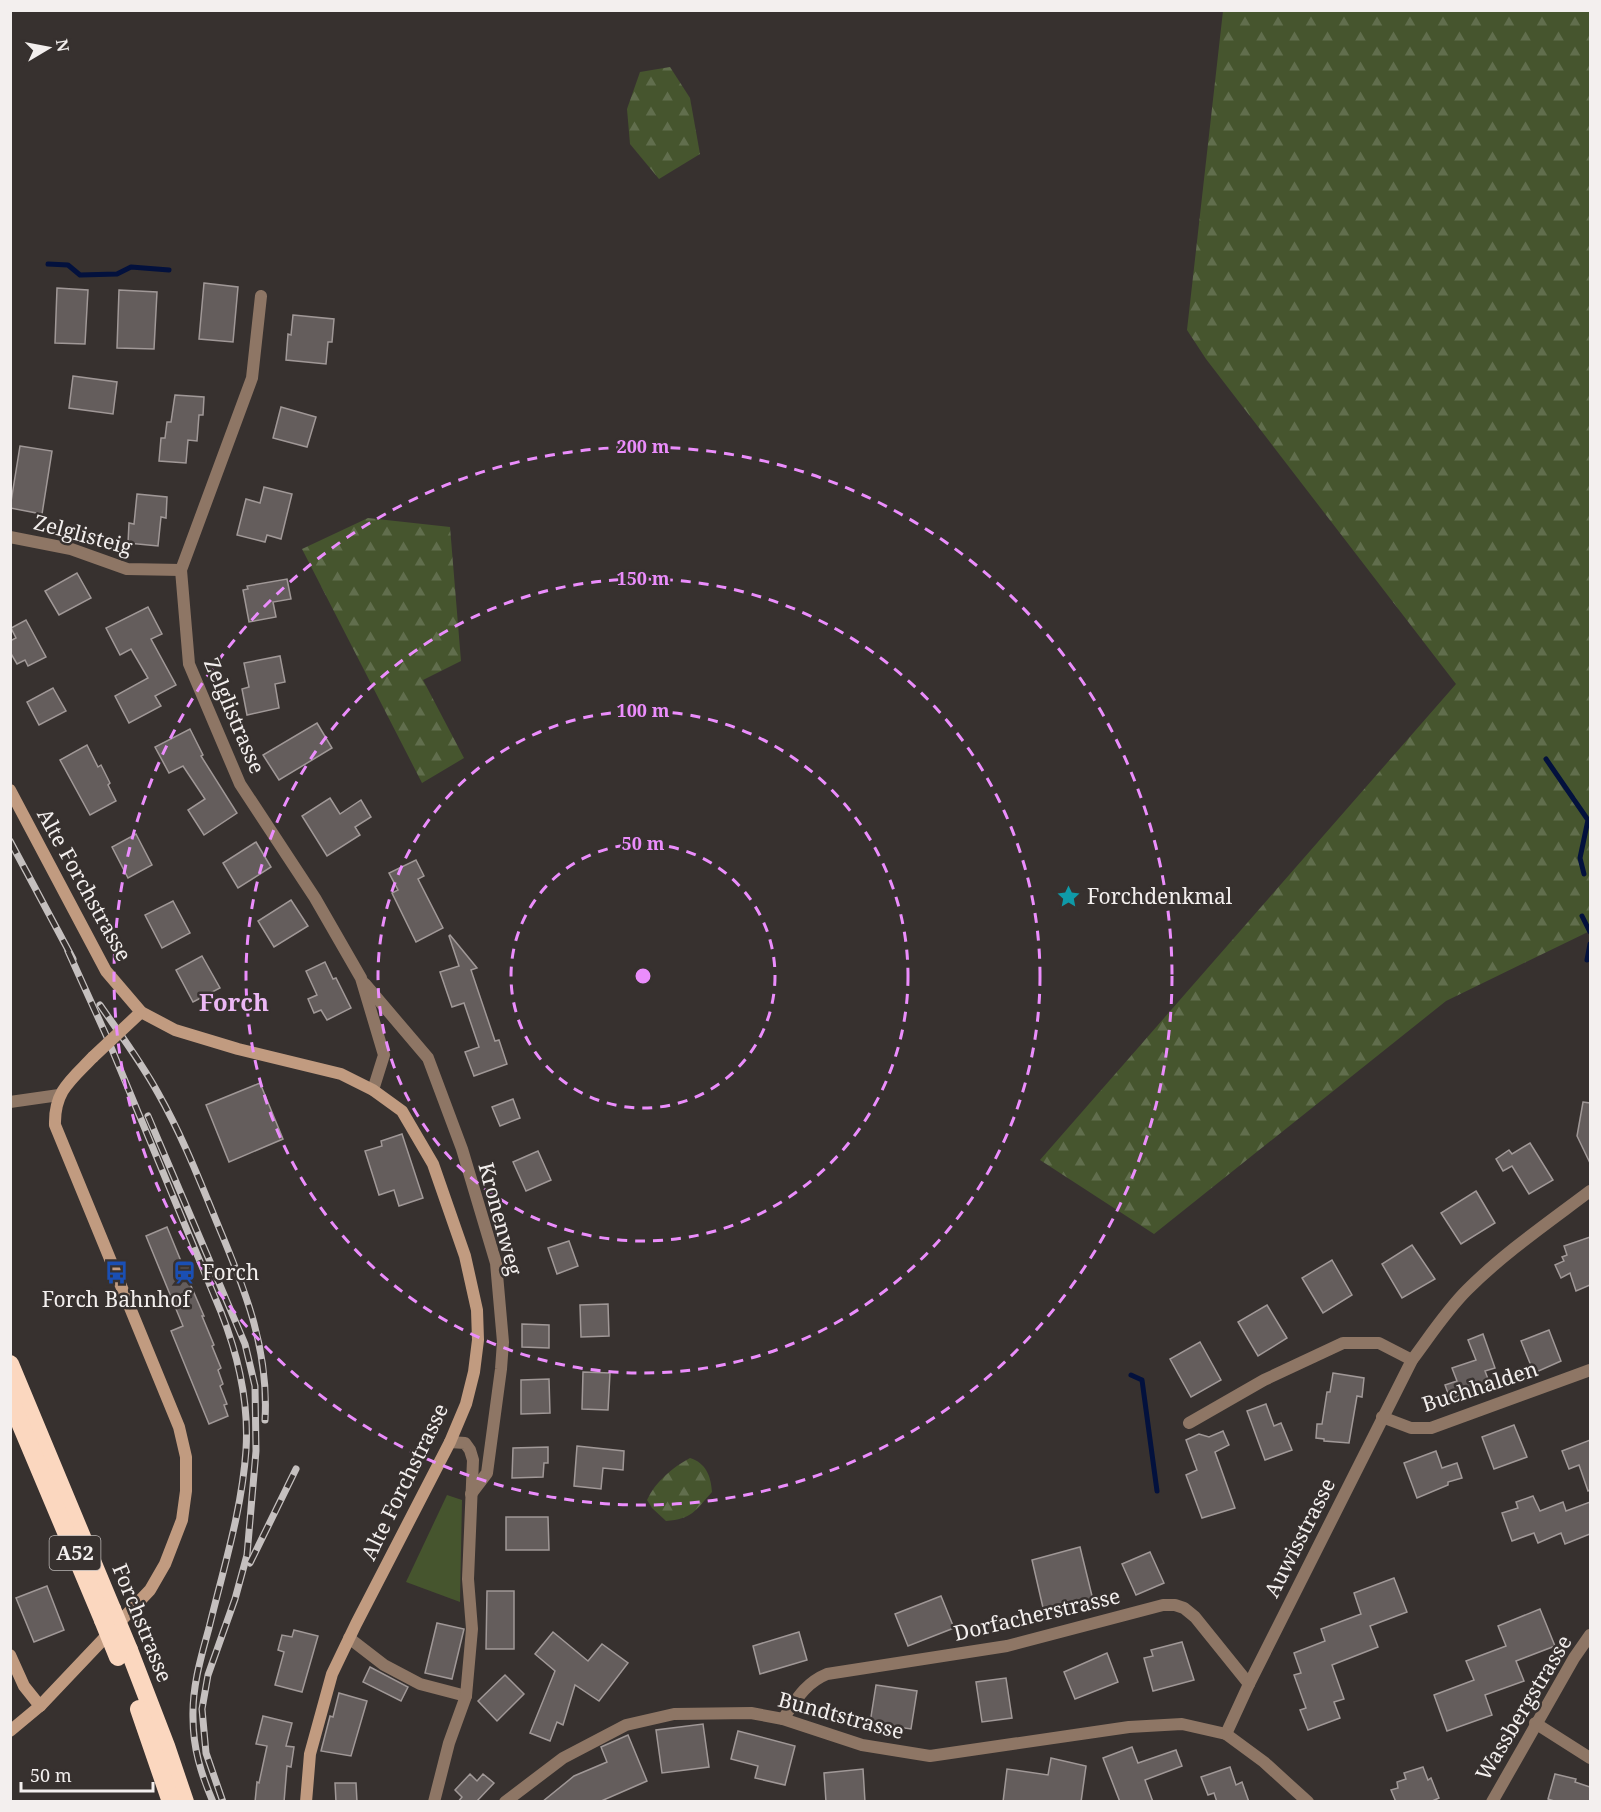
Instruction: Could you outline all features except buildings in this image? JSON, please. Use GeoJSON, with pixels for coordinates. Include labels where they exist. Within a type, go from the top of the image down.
{"type":"FeatureCollection","features":[{"type":"Feature","properties":{"kind":"highway","name":"Forchstrasse"},"geometry":{"type":"LineString","coordinates":[[10,1364],[107,1615]]}},
{"type":"Feature","properties":{"kind":"highway","name":"Forchstrasse"},"geometry":{"type":"LineString","coordinates":[[10,1399],[124,1654],[158,1743],[185,1802]]}},
{"type":"Feature","properties":{"kind":"highway","name":"Forchstrasse"},"geometry":{"type":"LineString","coordinates":[[158,1743],[171,1802]]}},
{"type":"Feature","properties":{"kind":"highway"},"geometry":{"type":"LineString","coordinates":[[158,1743],[161,1802]]}},
{"type":"Feature","properties":{"kind":"highway"},"geometry":{"type":"LineString","coordinates":[[158,1743],[191,1802]]}},
{"type":"Feature","properties":{"kind":"street","name":"Zelglistrasse"},"geometry":{"type":"LineString","coordinates":[[261,296],[252,378],[181,570],[189,664],[240,784],[315,898],[361,978],[384,1054],[373,1090]]}},
{"type":"Feature","properties":{"kind":"street","name":"Zelglisteig"},"geometry":{"type":"LineString","coordinates":[[10,537],[71,549],[126,569],[181,570]]}},
{"type":"Feature","properties":{"kind":"street","name":"Alte Forchstrasse"},"geometry":{"type":"LineString","coordinates":[[10,790],[106,971],[141,1012],[175,1030],[341,1074],[373,1090],[402,1110],[433,1164],[465,1256],[477,1310],[478,1340],[466,1404],[450,1442],[332,1674],[310,1754],[306,1802]]}},
{"type":"Feature","properties":{"kind":"street","name":"Kronenweg"},"geometry":{"type":"LineString","coordinates":[[361,978],[428,1058],[462,1149],[496,1263],[503,1342],[501,1369],[487,1473],[471,1494]]}},
{"type":"Feature","properties":{"kind":"street"},"geometry":{"type":"LineString","coordinates":[[10,1731],[40,1706],[150,1590],[175,1542],[182,1520],[186,1491],[186,1457],[179,1427],[55,1125],[55,1113],[63,1087],[141,1012]]}},
{"type":"Feature","properties":{"kind":"street"},"geometry":{"type":"LineString","coordinates":[[10,1102],[59,1095]]}},
{"type":"Feature","properties":{"kind":"street","name":"Auwisstrasse"},"geometry":{"type":"LineString","coordinates":[[1226,1734],[1412,1360],[1441,1320],[1467,1291],[1493,1267],[1590,1191]]}},
{"type":"Feature","properties":{"kind":"street"},"geometry":{"type":"LineString","coordinates":[[1189,1423],[1264,1380],[1343,1343],[1379,1343],[1412,1360]]}},
{"type":"Feature","properties":{"kind":"street","name":"Buchhalden"},"geometry":{"type":"LineString","coordinates":[[1382,1417],[1411,1428],[1431,1428],[1590,1370]]}},
{"type":"Feature","properties":{"kind":"street"},"geometry":{"type":"LineString","coordinates":[[434,1802],[449,1743],[466,1696],[472,1629],[468,1579],[473,1460],[465,1443],[450,1442]]}},
{"type":"Feature","properties":{"kind":"street","name":"Dorfacherstrasse"},"geometry":{"type":"LineString","coordinates":[[783,1719],[800,1693],[814,1679],[827,1674],[1006,1646],[1163,1605],[1184,1608],[1195,1617],[1249,1684]]}},
{"type":"Feature","properties":{"kind":"street","name":"Wassbergstrasse"},"geometry":{"type":"LineString","coordinates":[[1492,1802],[1535,1724],[1590,1635]]}},
{"type":"Feature","properties":{"kind":"street"},"geometry":{"type":"LineString","coordinates":[[349,1638],[384,1665],[420,1684],[466,1696]]}},
{"type":"Feature","properties":{"kind":"street"},"geometry":{"type":"LineString","coordinates":[[10,1655],[24,1686],[40,1706]]}},
{"type":"Feature","properties":{"kind":"street","name":"Bundtstrasse"},"geometry":{"type":"LineString","coordinates":[[505,1802],[563,1758],[626,1725],[674,1714],[751,1713],[783,1719],[862,1745],[930,1756],[1129,1727],[1182,1724],[1226,1734],[1264,1762],[1308,1802]]}},
{"type":"Feature","properties":{"kind":"street"},"geometry":{"type":"LineString","coordinates":[[1535,1724],[1590,1758]]}},
{"type":"Feature","properties":{"kind":"green space"},"geometry":{"type":"Polygon","coordinates":[[[1223,11],[1590,11],[1590,931],[1446,1001],[1154,1234],[1040,1160],[1456,684],[1206,359],[1187,330],[1223,11]]]}},
{"type":"Feature","properties":{"kind":"green space"},"geometry":{"type":"Polygon","coordinates":[[[670,67],[690,98],[700,154],[659,179],[630,144],[627,109],[640,72],[670,67]]]}},
{"type":"Feature","properties":{"kind":"green space"},"geometry":{"type":"Polygon","coordinates":[[[368,518],[450,527],[461,661],[423,680],[464,758],[422,783],[302,549],[368,518]]]}},
{"type":"Feature","properties":{"kind":"green space"},"geometry":{"type":"Polygon","coordinates":[[[690,1458],[700,1463],[707,1471],[712,1492],[697,1509],[687,1516],[666,1521],[647,1500],[665,1476],[690,1458]]]}},
{"type":"Feature","properties":{"kind":"green space"},"geometry":{"type":"Polygon","coordinates":[[[447,1495],[462,1500],[460,1602],[406,1582],[447,1495]]]}},
{"type":"Feature","properties":{"kind":"waterway"},"geometry":{"type":"LineString","coordinates":[[48,264],[68,265],[80,275],[117,274],[131,267],[169,270]]}},
{"type":"Feature","properties":{"kind":"waterway"},"geometry":{"type":"LineString","coordinates":[[1546,759],[1588,820],[1580,858],[1584,874]]}},
{"type":"Feature","properties":{"kind":"waterway"},"geometry":{"type":"LineString","coordinates":[[1582,916],[1590,932]]}},
{"type":"Feature","properties":{"kind":"waterway"},"geometry":{"type":"LineString","coordinates":[[1587,960],[1590,944]]}},
{"type":"Feature","properties":{"kind":"waterway"},"geometry":{"type":"LineString","coordinates":[[1131,1375],[1142,1380],[1157,1491]]}},
{"type":"Feature","properties":{"kind":"railway"},"geometry":{"type":"LineString","coordinates":[[10,841],[73,959]]}},
{"type":"Feature","properties":{"kind":"railway"},"geometry":{"type":"LineString","coordinates":[[68,951],[106,1035],[221,1312],[241,1379],[246,1414],[244,1472],[231,1540],[198,1672],[193,1706],[196,1750],[213,1802]]}},
{"type":"Feature","properties":{"kind":"railway"},"geometry":{"type":"LineString","coordinates":[[100,1005],[145,1070],[176,1126],[230,1253],[254,1322],[263,1370],[265,1420]]}},
{"type":"Feature","properties":{"kind":"railway"},"geometry":{"type":"LineString","coordinates":[[148,1116],[245,1344],[255,1386],[256,1451],[247,1555],[235,1599],[208,1675],[202,1709],[206,1753],[223,1802]]}},
{"type":"Feature","properties":{"kind":"railway"},"geometry":{"type":"LineString","coordinates":[[250,1563],[296,1469]]}},
{"type":"Feature","properties":{"kind":"place","name":"Forchdenkmal"},"geometry":{"type":"Point","coordinates":[1069,897]}},
{"type":"Feature","properties":{"kind":"place","name":"Forch Bahnhof"},"geometry":{"type":"Point","coordinates":[116,1272]}},
{"type":"Feature","properties":{"kind":"place","name":"Forch"},"geometry":{"type":"Point","coordinates":[184,1273]}},
{"type":"Feature","properties":{"kind":"district","name":"Forch"},"geometry":{"type":"Point","coordinates":[234,1003]}}]}
